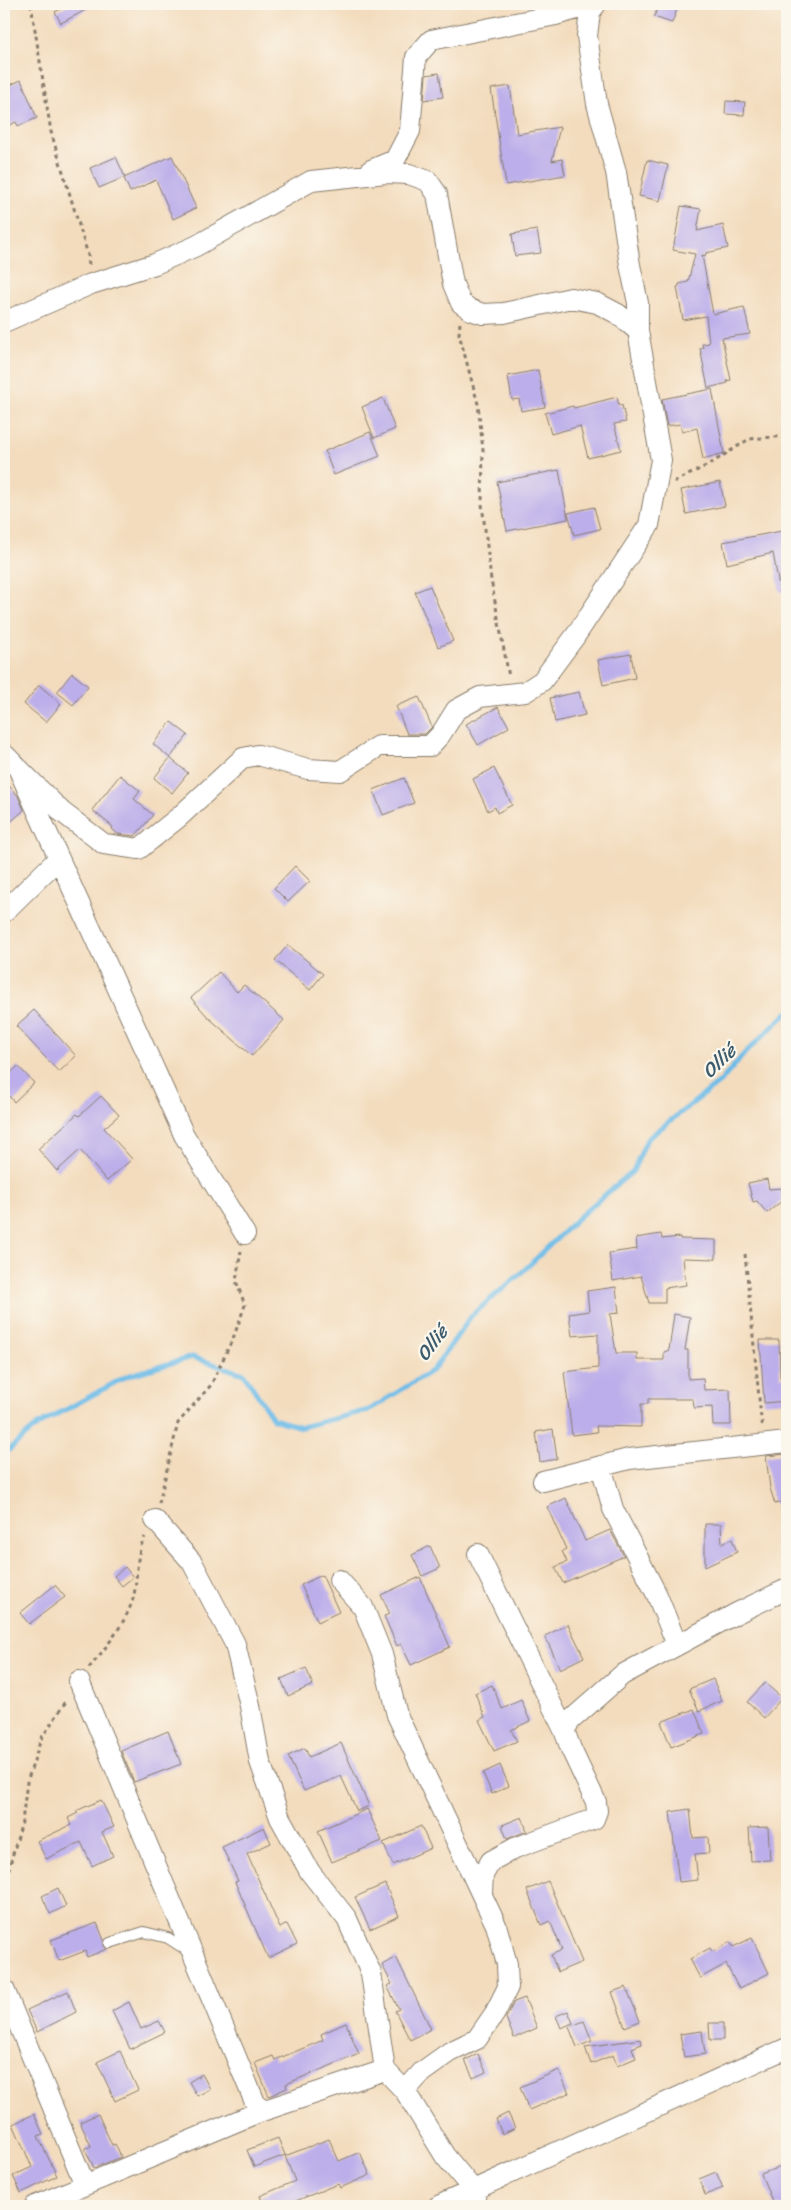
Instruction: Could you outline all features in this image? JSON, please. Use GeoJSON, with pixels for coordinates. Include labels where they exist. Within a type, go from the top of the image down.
{"type":"FeatureCollection","features":[{"type":"Feature","properties":{"kind":"street"},"geometry":{"type":"LineString","coordinates":[[355,176],[395,160],[410,131],[416,57],[431,40],[547,17],[595,4]]}},
{"type":"Feature","properties":{"kind":"street"},"geometry":{"type":"LineString","coordinates":[[4,754],[62,812],[104,844],[139,850],[179,817],[243,758],[258,755],[308,769],[340,771],[379,746],[430,746],[456,710],[480,697],[525,692],[542,681],[576,635],[649,525],[661,460],[638,331],[638,303],[630,265],[616,172],[597,104],[587,36],[590,12],[595,4]]}},
{"type":"Feature","properties":{"kind":"street"},"geometry":{"type":"LineString","coordinates":[[4,322],[91,284],[155,264],[196,246],[310,181],[386,173],[409,174],[428,181],[438,194],[453,284],[461,303],[471,310],[484,314],[504,313],[571,298],[597,304],[618,314],[638,331]]}},
{"type":"Feature","properties":{"kind":"street"},"geometry":{"type":"LineString","coordinates":[[18,768],[184,1136],[245,1234]]}},
{"type":"Feature","properties":{"kind":"street"},"geometry":{"type":"LineString","coordinates":[[4,912],[58,859]]}},
{"type":"Feature","properties":{"kind":"street"},"geometry":{"type":"LineString","coordinates":[[543,1481],[629,1459],[778,1443]]}},
{"type":"Feature","properties":{"kind":"street"},"geometry":{"type":"LineString","coordinates":[[601,1466],[613,1509],[657,1595],[677,1645]]}},
{"type":"Feature","properties":{"kind":"street"},"geometry":{"type":"LineString","coordinates":[[155,1520],[192,1562],[234,1644],[250,1706],[260,1762],[280,1818],[310,1872],[347,1920],[371,1973],[385,2070],[405,2091],[445,2156],[475,2199]]}},
{"type":"Feature","properties":{"kind":"street"},"geometry":{"type":"LineString","coordinates":[[478,1554],[564,1730],[571,1750],[596,1802],[597,1811],[594,1818],[515,1848],[491,1861],[484,1875],[482,1893]]}},
{"type":"Feature","properties":{"kind":"street"},"geometry":{"type":"LineString","coordinates":[[338,1580],[363,1607],[382,1654],[397,1715],[482,1893],[496,1925],[507,1964],[508,1987],[495,2013],[477,2039],[450,2052],[422,2072],[405,2091]]}},
{"type":"Feature","properties":{"kind":"street"},"geometry":{"type":"LineString","coordinates":[[564,1730],[571,1720],[622,1675],[737,1613],[787,1589]]}},
{"type":"Feature","properties":{"kind":"street"},"geometry":{"type":"LineString","coordinates":[[79,1681],[259,2112]]}},
{"type":"Feature","properties":{"kind":"street"},"geometry":{"type":"LineString","coordinates":[[4,1989],[86,2185]]}},
{"type":"Feature","properties":{"kind":"street"},"geometry":{"type":"LineString","coordinates":[[438,2206],[475,2199],[787,2048]]}},
{"type":"Feature","properties":{"kind":"street"},"geometry":{"type":"LineString","coordinates":[[35,2206],[259,2112],[385,2070]]}},
{"type":"Feature","properties":{"kind":"lane"},"geometry":{"type":"LineString","coordinates":[[110,1944],[144,1932],[168,1938],[193,1955]]}},
{"type":"Feature","properties":{"kind":"path"},"geometry":{"type":"LineString","coordinates":[[31,4],[51,132],[88,254],[91,284]]}},
{"type":"Feature","properties":{"kind":"path"},"geometry":{"type":"LineString","coordinates":[[461,303],[459,334],[478,404],[483,450],[482,504],[491,580],[511,693]]}},
{"type":"Feature","properties":{"kind":"path"},"geometry":{"type":"LineString","coordinates":[[656,492],[710,464],[749,439],[787,436]]}},
{"type":"Feature","properties":{"kind":"path"},"geometry":{"type":"LineString","coordinates":[[4,1886],[22,1822],[27,1782],[41,1739],[79,1681],[110,1642],[132,1602],[140,1545],[155,1520],[178,1424],[211,1386],[246,1305],[236,1282],[245,1234]]}},
{"type":"Feature","properties":{"kind":"path"},"geometry":{"type":"LineString","coordinates":[[745,1254],[761,1418],[778,1443]]}},
{"type":"Feature","properties":{"kind":"building"},"geometry":{"type":"Polygon","coordinates":[[[70,4],[97,4],[61,23],[55,12],[70,4]]]}},
{"type":"Feature","properties":{"kind":"building"},"geometry":{"type":"Polygon","coordinates":[[[659,4],[677,9],[672,23],[654,17],[659,4]]]}},
{"type":"Feature","properties":{"kind":"building"},"geometry":{"type":"Polygon","coordinates":[[[439,73],[443,97],[424,100],[426,75],[439,73]]]}},
{"type":"Feature","properties":{"kind":"building"},"geometry":{"type":"Polygon","coordinates":[[[21,80],[37,118],[18,126],[16,122],[4,128],[4,88],[21,80]]]}},
{"type":"Feature","properties":{"kind":"building"},"geometry":{"type":"Polygon","coordinates":[[[510,86],[517,134],[560,127],[552,161],[562,159],[565,175],[506,185],[491,89],[510,86]]]}},
{"type":"Feature","properties":{"kind":"building"},"geometry":{"type":"Polygon","coordinates":[[[726,101],[745,102],[744,115],[725,114],[726,101]]]}},
{"type":"Feature","properties":{"kind":"building"},"geometry":{"type":"Polygon","coordinates":[[[172,156],[196,208],[173,219],[156,180],[130,192],[124,178],[172,156]]]}},
{"type":"Feature","properties":{"kind":"building"},"geometry":{"type":"Polygon","coordinates":[[[116,157],[125,177],[99,188],[90,168],[116,157]]]}},
{"type":"Feature","properties":{"kind":"building"},"geometry":{"type":"Polygon","coordinates":[[[647,160],[668,165],[660,201],[639,196],[647,160]]]}},
{"type":"Feature","properties":{"kind":"building"},"geometry":{"type":"Polygon","coordinates":[[[681,206],[701,209],[697,231],[723,225],[728,248],[706,253],[705,256],[702,255],[713,314],[744,307],[750,334],[722,338],[731,380],[727,381],[728,383],[708,388],[700,348],[703,348],[702,344],[709,343],[706,316],[683,320],[677,287],[679,284],[688,282],[695,254],[673,250],[681,206]]]}},
{"type":"Feature","properties":{"kind":"building"},"geometry":{"type":"Polygon","coordinates":[[[537,230],[541,253],[515,256],[512,234],[537,230]]]}},
{"type":"Feature","properties":{"kind":"building"},"geometry":{"type":"Polygon","coordinates":[[[538,370],[545,407],[521,411],[519,399],[512,400],[508,376],[538,370]]]}},
{"type":"Feature","properties":{"kind":"building"},"geometry":{"type":"Polygon","coordinates":[[[712,389],[724,453],[703,459],[697,428],[682,432],[680,424],[667,426],[662,399],[712,389]]]}},
{"type":"Feature","properties":{"kind":"building"},"geometry":{"type":"Polygon","coordinates":[[[617,397],[619,406],[622,405],[626,422],[614,424],[621,450],[588,458],[580,426],[551,434],[545,413],[617,397]]]}},
{"type":"Feature","properties":{"kind":"building"},"geometry":{"type":"Polygon","coordinates":[[[383,398],[395,429],[374,438],[362,407],[383,398]]]}},
{"type":"Feature","properties":{"kind":"building"},"geometry":{"type":"Polygon","coordinates":[[[370,432],[380,456],[334,475],[325,451],[370,432]]]}},
{"type":"Feature","properties":{"kind":"building"},"geometry":{"type":"Polygon","coordinates":[[[559,470],[568,519],[507,531],[497,482],[559,470]]]}},
{"type":"Feature","properties":{"kind":"building"},"geometry":{"type":"Polygon","coordinates":[[[720,482],[725,506],[686,514],[681,490],[720,482]]]}},
{"type":"Feature","properties":{"kind":"building"},"geometry":{"type":"Polygon","coordinates":[[[594,507],[600,529],[574,535],[568,513],[594,507]]]}},
{"type":"Feature","properties":{"kind":"building"},"geometry":{"type":"Polygon","coordinates":[[[787,530],[787,591],[780,592],[773,553],[727,564],[723,542],[787,530]]]}},
{"type":"Feature","properties":{"kind":"building"},"geometry":{"type":"Polygon","coordinates":[[[430,586],[453,641],[438,647],[415,592],[430,586]]]}},
{"type":"Feature","properties":{"kind":"building"},"geometry":{"type":"Polygon","coordinates":[[[631,654],[635,678],[603,685],[598,660],[631,654]]]}},
{"type":"Feature","properties":{"kind":"building"},"geometry":{"type":"Polygon","coordinates":[[[72,673],[88,686],[73,705],[57,692],[72,673]]]}},
{"type":"Feature","properties":{"kind":"building"},"geometry":{"type":"Polygon","coordinates":[[[39,685],[61,704],[46,722],[24,704],[39,685]]]}},
{"type":"Feature","properties":{"kind":"building"},"geometry":{"type":"Polygon","coordinates":[[[579,692],[585,715],[555,722],[550,698],[579,692]]]}},
{"type":"Feature","properties":{"kind":"building"},"geometry":{"type":"Polygon","coordinates":[[[419,697],[432,727],[425,734],[407,734],[396,706],[419,697]]]}},
{"type":"Feature","properties":{"kind":"building"},"geometry":{"type":"Polygon","coordinates":[[[498,707],[509,727],[478,745],[466,724],[498,707]]]}},
{"type":"Feature","properties":{"kind":"building"},"geometry":{"type":"Polygon","coordinates":[[[171,722],[188,735],[170,758],[153,744],[171,722]]]}},
{"type":"Feature","properties":{"kind":"building"},"geometry":{"type":"Polygon","coordinates":[[[170,758],[188,773],[172,793],[154,778],[170,758]]]}},
{"type":"Feature","properties":{"kind":"building"},"geometry":{"type":"Polygon","coordinates":[[[494,768],[512,805],[497,813],[495,807],[488,811],[473,779],[494,768]]]}},
{"type":"Feature","properties":{"kind":"building"},"geometry":{"type":"Polygon","coordinates":[[[120,775],[140,791],[134,799],[153,815],[135,836],[118,834],[112,829],[113,827],[92,810],[120,775]]]}},
{"type":"Feature","properties":{"kind":"building"},"geometry":{"type":"Polygon","coordinates":[[[404,778],[414,803],[383,815],[373,790],[404,778]]]}},
{"type":"Feature","properties":{"kind":"building"},"geometry":{"type":"Polygon","coordinates":[[[4,780],[18,796],[24,810],[4,828],[4,780]]]}},
{"type":"Feature","properties":{"kind":"building"},"geometry":{"type":"Polygon","coordinates":[[[295,866],[310,881],[288,902],[274,888],[295,866]]]}},
{"type":"Feature","properties":{"kind":"building"},"geometry":{"type":"Polygon","coordinates":[[[288,945],[323,974],[310,990],[275,960],[288,945]]]}},
{"type":"Feature","properties":{"kind":"building"},"geometry":{"type":"Polygon","coordinates":[[[219,972],[237,992],[244,985],[284,1020],[252,1056],[208,1017],[191,998],[219,972]]]}},
{"type":"Feature","properties":{"kind":"building"},"geometry":{"type":"Polygon","coordinates":[[[34,1010],[76,1056],[59,1072],[16,1026],[34,1010]]]}},
{"type":"Feature","properties":{"kind":"building"},"geometry":{"type":"Polygon","coordinates":[[[18,1066],[34,1083],[14,1102],[4,1090],[4,1079],[18,1066]]]}},
{"type":"Feature","properties":{"kind":"building"},"geometry":{"type":"Polygon","coordinates":[[[101,1096],[119,1115],[104,1128],[132,1159],[107,1181],[80,1150],[57,1171],[38,1149],[77,1114],[79,1116],[101,1096]]]}},
{"type":"Feature","properties":{"kind":"building"},"geometry":{"type":"Polygon","coordinates":[[[767,1179],[769,1189],[782,1188],[783,1200],[767,1213],[757,1201],[753,1202],[748,1183],[767,1179]]]}},
{"type":"Feature","properties":{"kind":"building"},"geometry":{"type":"Polygon","coordinates":[[[661,1234],[662,1239],[680,1237],[680,1239],[716,1240],[716,1259],[683,1258],[686,1285],[665,1288],[665,1303],[649,1303],[641,1276],[613,1281],[609,1253],[637,1249],[636,1238],[661,1234]]]}},
{"type":"Feature","properties":{"kind":"building"},"geometry":{"type":"Polygon","coordinates":[[[616,1287],[619,1313],[610,1314],[616,1353],[637,1353],[637,1360],[664,1360],[664,1352],[669,1350],[674,1314],[690,1317],[685,1350],[688,1350],[688,1379],[703,1378],[704,1390],[730,1389],[731,1425],[713,1425],[712,1407],[694,1408],[693,1399],[648,1399],[648,1404],[641,1404],[641,1427],[596,1426],[597,1432],[572,1435],[564,1372],[598,1368],[598,1334],[572,1336],[569,1314],[589,1311],[587,1291],[616,1287]]]}},
{"type":"Feature","properties":{"kind":"building"},"geometry":{"type":"Polygon","coordinates":[[[760,1340],[779,1340],[780,1377],[784,1376],[786,1401],[764,1403],[760,1340]]]}},
{"type":"Feature","properties":{"kind":"building"},"geometry":{"type":"Polygon","coordinates":[[[553,1429],[557,1459],[540,1462],[536,1432],[553,1429]]]}},
{"type":"Feature","properties":{"kind":"building"},"geometry":{"type":"Polygon","coordinates":[[[787,1454],[787,1478],[782,1479],[787,1500],[775,1504],[770,1488],[766,1456],[787,1454]]]}},
{"type":"Feature","properties":{"kind":"building"},"geometry":{"type":"Polygon","coordinates":[[[566,1498],[585,1541],[610,1530],[624,1556],[563,1583],[555,1567],[567,1562],[562,1551],[566,1549],[547,1507],[566,1498]]]}},
{"type":"Feature","properties":{"kind":"building"},"geometry":{"type":"Polygon","coordinates":[[[705,1524],[721,1524],[722,1544],[732,1539],[737,1552],[705,1567],[705,1524]]]}},
{"type":"Feature","properties":{"kind":"building"},"geometry":{"type":"Polygon","coordinates":[[[430,1546],[440,1568],[422,1576],[412,1555],[430,1546]]]}},
{"type":"Feature","properties":{"kind":"building"},"geometry":{"type":"Polygon","coordinates":[[[125,1567],[133,1577],[122,1586],[114,1576],[125,1567]]]}},
{"type":"Feature","properties":{"kind":"building"},"geometry":{"type":"Polygon","coordinates":[[[322,1575],[339,1612],[318,1622],[301,1585],[322,1575]]]}},
{"type":"Feature","properties":{"kind":"building"},"geometry":{"type":"Polygon","coordinates":[[[420,1577],[450,1647],[411,1665],[401,1644],[397,1646],[384,1616],[390,1614],[381,1595],[420,1577]]]}},
{"type":"Feature","properties":{"kind":"building"},"geometry":{"type":"Polygon","coordinates":[[[55,1585],[65,1597],[29,1624],[20,1613],[55,1585]]]}},
{"type":"Feature","properties":{"kind":"building"},"geometry":{"type":"Polygon","coordinates":[[[568,1624],[584,1657],[560,1669],[545,1636],[568,1624]]]}},
{"type":"Feature","properties":{"kind":"building"},"geometry":{"type":"Polygon","coordinates":[[[306,1668],[313,1685],[288,1696],[281,1679],[306,1668]]]}},
{"type":"Feature","properties":{"kind":"building"},"geometry":{"type":"Polygon","coordinates":[[[713,1679],[722,1701],[699,1711],[689,1689],[713,1679]]]}},
{"type":"Feature","properties":{"kind":"building"},"geometry":{"type":"Polygon","coordinates":[[[765,1683],[782,1698],[764,1718],[747,1702],[765,1683]]]}},
{"type":"Feature","properties":{"kind":"building"},"geometry":{"type":"Polygon","coordinates":[[[492,1685],[502,1709],[521,1700],[530,1721],[511,1730],[517,1741],[494,1751],[479,1720],[485,1717],[475,1693],[492,1685]]]}},
{"type":"Feature","properties":{"kind":"building"},"geometry":{"type":"Polygon","coordinates":[[[694,1709],[704,1734],[671,1747],[661,1722],[694,1709]]]}},
{"type":"Feature","properties":{"kind":"building"},"geometry":{"type":"Polygon","coordinates":[[[168,1731],[181,1764],[134,1782],[121,1751],[168,1731]]]}},
{"type":"Feature","properties":{"kind":"building"},"geometry":{"type":"Polygon","coordinates":[[[341,1743],[369,1806],[357,1811],[341,1776],[304,1791],[288,1756],[305,1748],[309,1757],[341,1743]]]}},
{"type":"Feature","properties":{"kind":"building"},"geometry":{"type":"Polygon","coordinates":[[[500,1765],[509,1786],[492,1794],[483,1773],[500,1765]]]}},
{"type":"Feature","properties":{"kind":"building"},"geometry":{"type":"Polygon","coordinates":[[[101,1800],[114,1827],[102,1832],[113,1856],[92,1866],[81,1842],[46,1859],[37,1841],[71,1825],[68,1818],[78,1813],[76,1811],[101,1800]]]}},
{"type":"Feature","properties":{"kind":"building"},"geometry":{"type":"Polygon","coordinates":[[[367,1809],[382,1841],[332,1862],[318,1831],[367,1809]]]}},
{"type":"Feature","properties":{"kind":"building"},"geometry":{"type":"Polygon","coordinates":[[[690,1809],[693,1838],[708,1837],[709,1853],[695,1854],[698,1880],[679,1882],[670,1812],[690,1809]]]}},
{"type":"Feature","properties":{"kind":"building"},"geometry":{"type":"Polygon","coordinates":[[[522,1817],[527,1831],[507,1839],[502,1825],[522,1817]]]}},
{"type":"Feature","properties":{"kind":"building"},"geometry":{"type":"Polygon","coordinates":[[[421,1826],[431,1848],[393,1865],[383,1843],[421,1826]]]}},
{"type":"Feature","properties":{"kind":"building"},"geometry":{"type":"Polygon","coordinates":[[[264,1827],[271,1843],[247,1854],[280,1928],[287,1924],[297,1944],[268,1958],[235,1882],[238,1881],[222,1847],[264,1827]]]}},
{"type":"Feature","properties":{"kind":"building"},"geometry":{"type":"Polygon","coordinates":[[[768,1827],[770,1860],[751,1861],[749,1828],[768,1827]]]}},
{"type":"Feature","properties":{"kind":"building"},"geometry":{"type":"Polygon","coordinates":[[[548,1881],[582,1962],[558,1972],[551,1955],[562,1950],[550,1921],[541,1925],[527,1890],[548,1881]]]}},
{"type":"Feature","properties":{"kind":"building"},"geometry":{"type":"Polygon","coordinates":[[[385,1884],[399,1916],[370,1929],[355,1897],[385,1884]]]}},
{"type":"Feature","properties":{"kind":"building"},"geometry":{"type":"Polygon","coordinates":[[[58,1888],[66,1906],[50,1914],[42,1896],[58,1888]]]}},
{"type":"Feature","properties":{"kind":"building"},"geometry":{"type":"Polygon","coordinates":[[[97,1923],[104,1940],[104,1946],[107,1949],[87,1957],[85,1951],[59,1961],[51,1940],[97,1923]]]}},
{"type":"Feature","properties":{"kind":"building"},"geometry":{"type":"Polygon","coordinates":[[[752,1938],[769,1973],[739,1989],[726,1964],[700,1978],[690,1959],[710,1948],[712,1952],[730,1942],[733,1947],[752,1938]]]}},
{"type":"Feature","properties":{"kind":"building"},"geometry":{"type":"Polygon","coordinates":[[[396,1957],[431,2029],[410,2040],[395,2011],[399,2009],[387,1986],[392,1984],[382,1965],[396,1957]]]}},
{"type":"Feature","properties":{"kind":"building"},"geometry":{"type":"Polygon","coordinates":[[[626,1987],[640,2021],[625,2027],[612,1992],[626,1987]]]}},
{"type":"Feature","properties":{"kind":"building"},"geometry":{"type":"Polygon","coordinates":[[[68,1991],[76,2012],[37,2032],[27,2010],[68,1991]]]}},
{"type":"Feature","properties":{"kind":"building"},"geometry":{"type":"Polygon","coordinates":[[[525,1998],[537,2028],[514,2038],[506,2018],[514,2002],[525,1998]]]}},
{"type":"Feature","properties":{"kind":"building"},"geometry":{"type":"Polygon","coordinates":[[[129,2002],[141,2029],[159,2021],[165,2032],[130,2049],[112,2011],[129,2002]]]}},
{"type":"Feature","properties":{"kind":"building"},"geometry":{"type":"Polygon","coordinates":[[[568,2011],[573,2023],[561,2028],[556,2016],[568,2011]]]}},
{"type":"Feature","properties":{"kind":"building"},"geometry":{"type":"Polygon","coordinates":[[[584,2021],[592,2041],[577,2047],[569,2027],[584,2021]]]}},
{"type":"Feature","properties":{"kind":"building"},"geometry":{"type":"Polygon","coordinates":[[[346,2023],[359,2054],[286,2084],[287,2088],[269,2096],[255,2063],[273,2056],[275,2060],[323,2040],[321,2034],[346,2023]]]}},
{"type":"Feature","properties":{"kind":"building"},"geometry":{"type":"Polygon","coordinates":[[[709,2023],[723,2023],[723,2040],[710,2040],[709,2023]]]}},
{"type":"Feature","properties":{"kind":"building"},"geometry":{"type":"Polygon","coordinates":[[[702,2031],[705,2054],[684,2057],[680,2034],[702,2031]]]}},
{"type":"Feature","properties":{"kind":"building"},"geometry":{"type":"Polygon","coordinates":[[[641,2039],[642,2044],[632,2048],[636,2058],[617,2066],[613,2055],[591,2064],[585,2047],[641,2039]]]}},
{"type":"Feature","properties":{"kind":"building"},"geometry":{"type":"Polygon","coordinates":[[[120,2051],[138,2090],[115,2101],[97,2062],[120,2051]]]}},
{"type":"Feature","properties":{"kind":"building"},"geometry":{"type":"Polygon","coordinates":[[[478,2054],[486,2072],[473,2078],[465,2060],[478,2054]]]}},
{"type":"Feature","properties":{"kind":"building"},"geometry":{"type":"Polygon","coordinates":[[[559,2070],[569,2093],[529,2110],[520,2087],[559,2070]]]}},
{"type":"Feature","properties":{"kind":"building"},"geometry":{"type":"Polygon","coordinates":[[[202,2074],[210,2089],[197,2096],[189,2082],[202,2074]]]}},
{"type":"Feature","properties":{"kind":"building"},"geometry":{"type":"Polygon","coordinates":[[[508,2113],[515,2128],[502,2134],[496,2119],[508,2113]]]}},
{"type":"Feature","properties":{"kind":"building"},"geometry":{"type":"Polygon","coordinates":[[[34,2114],[43,2134],[38,2136],[57,2176],[21,2193],[13,2176],[32,2167],[13,2124],[34,2114]]]}},
{"type":"Feature","properties":{"kind":"building"},"geometry":{"type":"Polygon","coordinates":[[[98,2114],[112,2145],[115,2144],[121,2157],[94,2168],[85,2149],[91,2146],[80,2122],[98,2114]]]}},
{"type":"Feature","properties":{"kind":"building"},"geometry":{"type":"Polygon","coordinates":[[[278,2138],[285,2155],[254,2167],[247,2150],[278,2138]]]}},
{"type":"Feature","properties":{"kind":"building"},"geometry":{"type":"Polygon","coordinates":[[[329,2139],[339,2161],[360,2152],[370,2175],[340,2188],[338,2184],[283,2206],[264,2206],[260,2196],[295,2181],[285,2156],[329,2139]]]}},
{"type":"Feature","properties":{"kind":"building"},"geometry":{"type":"Polygon","coordinates":[[[787,2164],[787,2206],[774,2206],[761,2174],[787,2164]]]}},
{"type":"Feature","properties":{"kind":"building"},"geometry":{"type":"Polygon","coordinates":[[[716,2172],[723,2188],[705,2195],[699,2179],[716,2172]]]}},
{"type":"Feature","properties":{"kind":"waterway","name":"Ollié"},"geometry":{"type":"LineString","coordinates":[[4,1454],[38,1425],[127,1376],[192,1357],[244,1374],[273,1419],[301,1427],[369,1410],[433,1370],[472,1315],[519,1275],[580,1216],[633,1171],[647,1139],[721,1081],[745,1053],[787,1013]]}}]}
